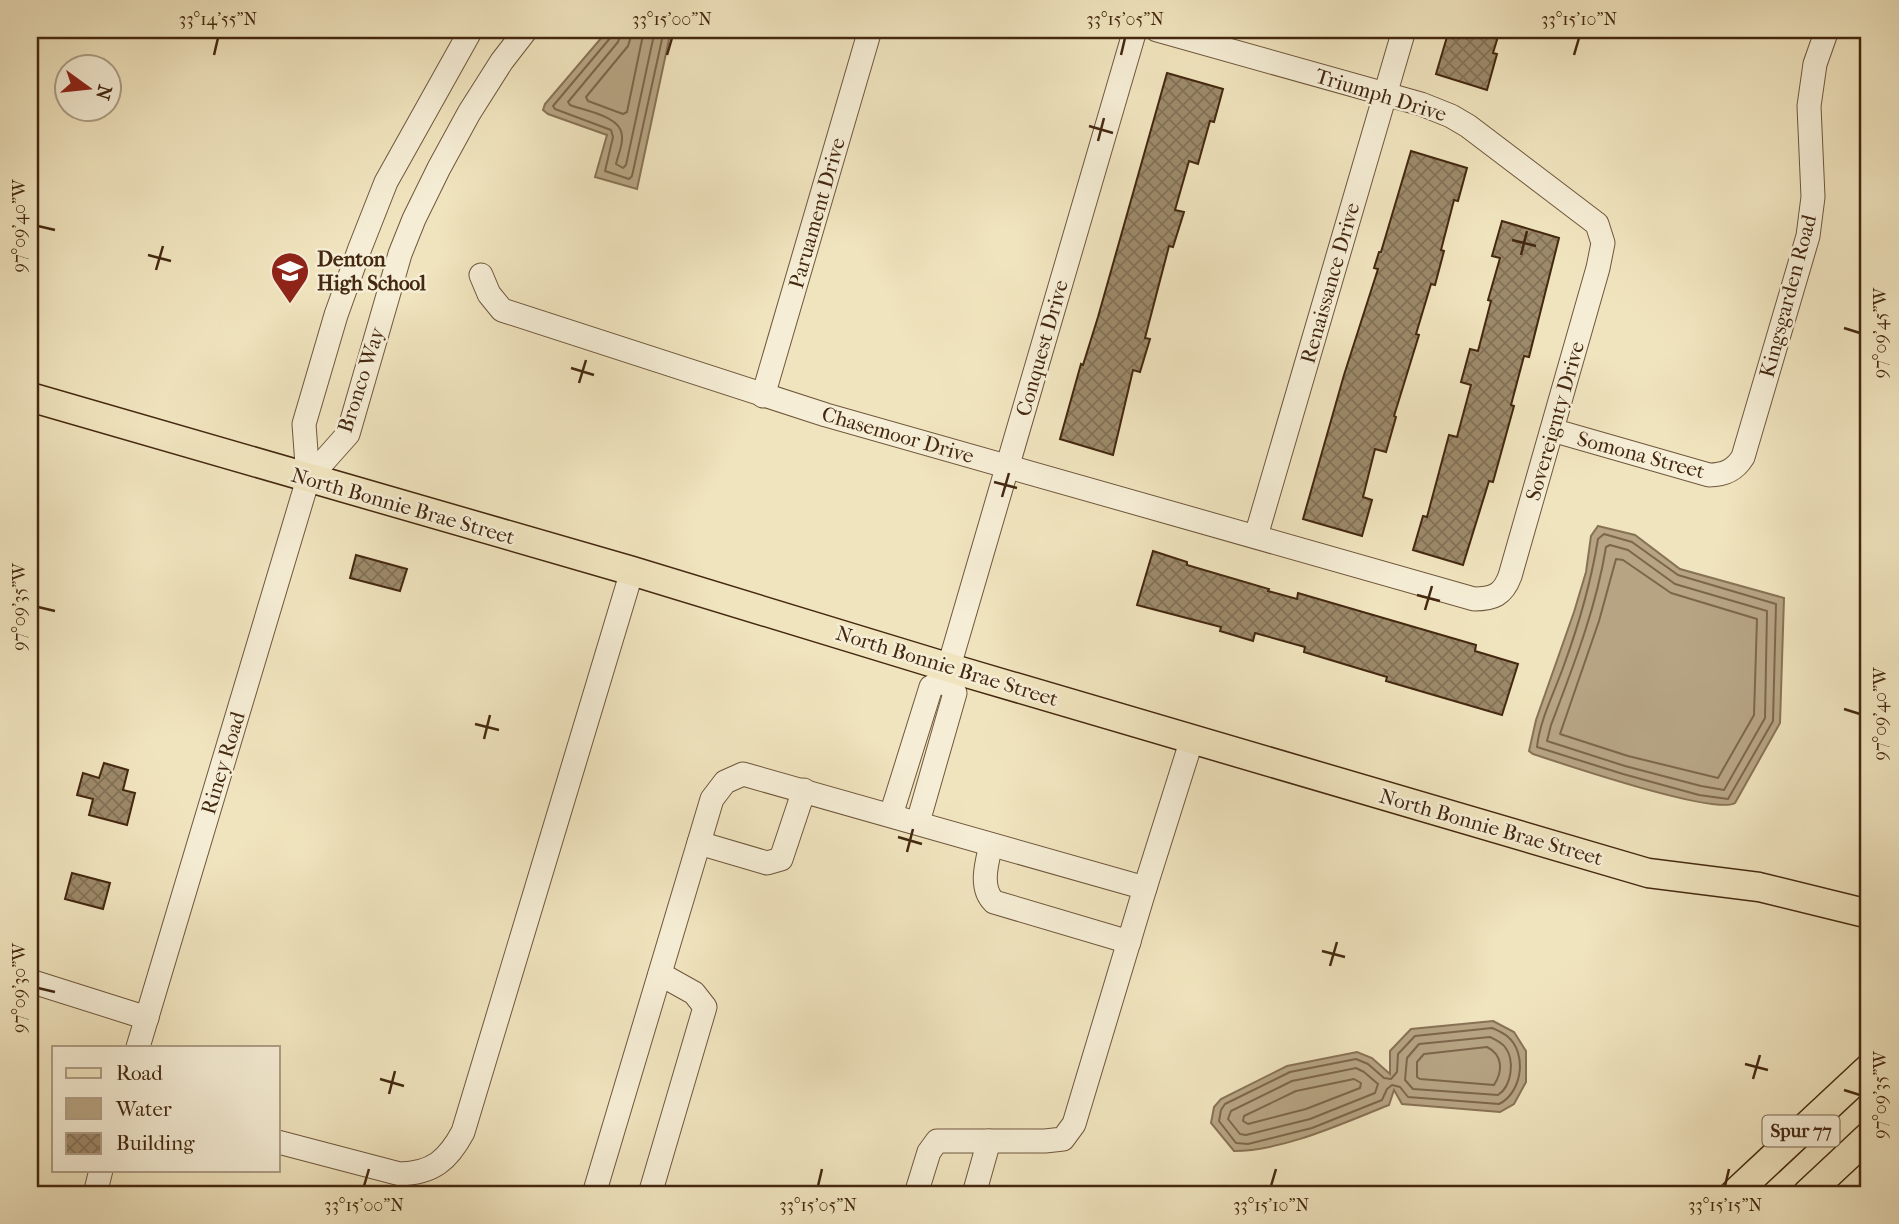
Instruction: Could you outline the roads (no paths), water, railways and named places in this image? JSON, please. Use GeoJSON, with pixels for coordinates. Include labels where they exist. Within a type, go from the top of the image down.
{"type":"FeatureCollection","features":[{"type":"Feature","properties":{"kind":"main road","name":"North Bonnie Brae Street"},"geometry":{"type":"LineString","coordinates":[[30,397],[308,480],[632,571],[946,673],[1192,739],[1648,873],[1759,887],[1869,914]]}},
{"type":"Feature","properties":{"kind":"main road","name":"Spur 77"},"geometry":{"type":"LineString","coordinates":[[1734,1194],[1869,1068]]}},
{"type":"Feature","properties":{"kind":"main road","name":"Spur 77"},"geometry":{"type":"LineString","coordinates":[[1807,1194],[1869,1136]]}},
{"type":"Feature","properties":{"kind":"street","name":"Bronco Way"},"geometry":{"type":"LineString","coordinates":[[308,480],[304,424],[336,315],[360,248],[386,182],[471,30]]}},
{"type":"Feature","properties":{"kind":"street","name":"Bronco Way"},"geometry":{"type":"LineString","coordinates":[[308,480],[348,434],[400,254],[414,219],[469,113],[526,30]]}},
{"type":"Feature","properties":{"kind":"street","name":"Paruament Drive"},"geometry":{"type":"LineString","coordinates":[[763,396],[870,30]]}},
{"type":"Feature","properties":{"kind":"street","name":"Conquest Drive"},"geometry":{"type":"LineString","coordinates":[[946,673],[1135,30]]}},
{"type":"Feature","properties":{"kind":"street","name":"Triumph Drive"},"geometry":{"type":"LineString","coordinates":[[1157,30],[1437,110],[1468,126],[1597,224],[1603,243]]}},
{"type":"Feature","properties":{"kind":"street","name":"Renaissance Drive"},"geometry":{"type":"LineString","coordinates":[[1256,536],[1404,30]]}},
{"type":"Feature","properties":{"kind":"street","name":"Kingsgarden Road"},"geometry":{"type":"LineString","coordinates":[[1729,472],[1744,457],[1808,236],[1813,197],[1810,94],[1815,64],[1827,30]]}},
{"type":"Feature","properties":{"kind":"street","name":"Sovereignty Drive"},"geometry":{"type":"LineString","coordinates":[[1498,595],[1506,587],[1510,576],[1603,243]]}},
{"type":"Feature","properties":{"kind":"street","name":"Chasemoor Drive"},"geometry":{"type":"LineString","coordinates":[[481,275],[489,294],[502,310],[763,396],[1474,599],[1489,599],[1498,595]]}},
{"type":"Feature","properties":{"kind":"street","name":"Somona Street"},"geometry":{"type":"LineString","coordinates":[[1552,430],[1709,475],[1729,472]]}},
{"type":"Feature","properties":{"kind":"street","name":"Riney Road"},"geometry":{"type":"LineString","coordinates":[[138,1046],[308,480]]}},
{"type":"Feature","properties":{"kind":"street"},"geometry":{"type":"LineString","coordinates":[[280,1143],[400,1174],[414,1174],[442,1163],[454,1149],[463,1132],[632,571]]}},
{"type":"Feature","properties":{"kind":"street"},"geometry":{"type":"LineString","coordinates":[[891,815],[931,687],[946,673],[955,692],[918,822]]}},
{"type":"Feature","properties":{"kind":"street"},"geometry":{"type":"LineString","coordinates":[[916,1194],[929,1152],[937,1141],[1063,1139],[1074,1124],[1192,739]]}},
{"type":"Feature","properties":{"kind":"street"},"geometry":{"type":"LineString","coordinates":[[594,1194],[712,799],[725,782],[743,774],[1145,888]]}},
{"type":"Feature","properties":{"kind":"street"},"geometry":{"type":"LineString","coordinates":[[699,843],[767,863],[782,859],[804,790]]}},
{"type":"Feature","properties":{"kind":"street"},"geometry":{"type":"LineString","coordinates":[[991,845],[985,870],[988,897],[994,902],[1129,942]]}},
{"type":"Feature","properties":{"kind":"street"},"geometry":{"type":"LineString","coordinates":[[650,1194],[705,1007],[694,993],[660,974]]}},
{"type":"Feature","properties":{"kind":"street"},"geometry":{"type":"LineString","coordinates":[[30,981],[147,1018]]}},
{"type":"Feature","properties":{"kind":"street"},"geometry":{"type":"LineString","coordinates":[[974,1194],[989,1141]]}},
{"type":"Feature","properties":{"kind":"street"},"geometry":{"type":"LineString","coordinates":[[95,1194],[101,1172]]}},
{"type":"Feature","properties":{"kind":"water"},"geometry":{"type":"Polygon","coordinates":[[[608,30],[671,30],[637,189],[595,177],[607,135],[543,110],[545,104],[608,30]]]}},
{"type":"Feature","properties":{"kind":"water"},"geometry":{"type":"Polygon","coordinates":[[[1598,526],[1635,535],[1680,569],[1784,598],[1780,723],[1735,803],[1722,805],[1699,802],[1638,787],[1529,751],[1536,720],[1586,572],[1591,536],[1598,526]]]}},
{"type":"Feature","properties":{"kind":"water"},"geometry":{"type":"Polygon","coordinates":[[[1493,1021],[1514,1032],[1526,1051],[1526,1082],[1514,1104],[1500,1112],[1402,1104],[1394,1090],[1389,1105],[1333,1127],[1272,1146],[1234,1151],[1211,1123],[1214,1107],[1221,1099],[1287,1066],[1357,1052],[1372,1058],[1390,1074],[1390,1051],[1411,1029],[1493,1021]]]}},
{"type":"Feature","properties":{"kind":"place","name":"Denton High School"},"geometry":{"type":"Point","coordinates":[290,305]}}]}
